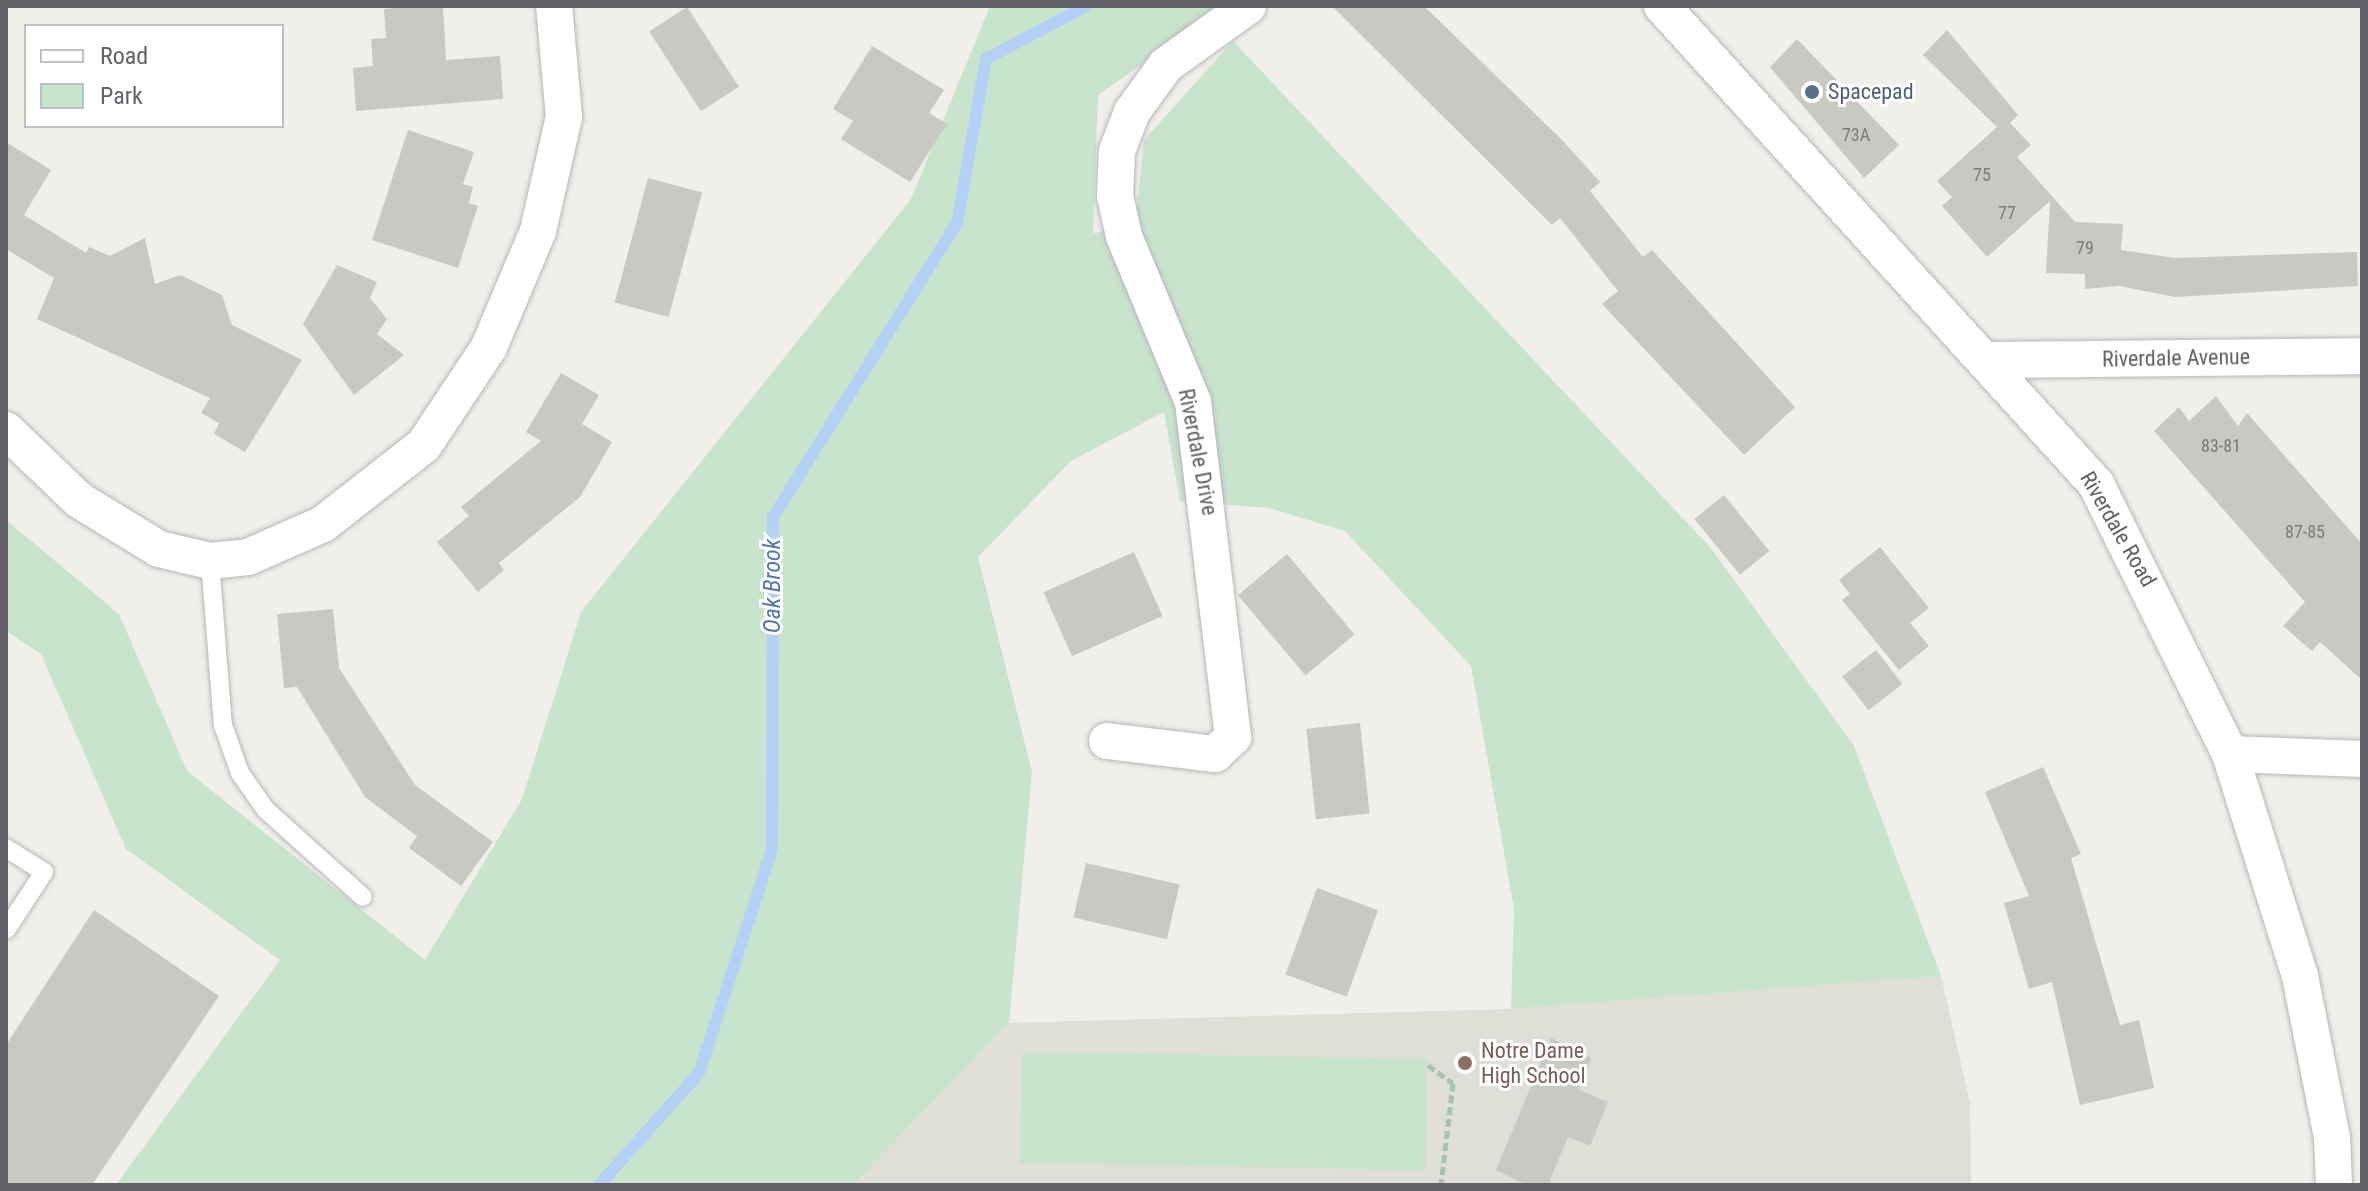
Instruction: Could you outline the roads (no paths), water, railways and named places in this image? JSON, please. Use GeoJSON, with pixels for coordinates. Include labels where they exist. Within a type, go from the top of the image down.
{"type":"FeatureCollection","features":[{"type":"Feature","properties":{"kind":"street"},"geometry":{"type":"LineString","coordinates":[[6,430],[79,500],[159,549],[210,561],[248,557],[323,524],[424,445],[489,347],[538,231],[564,117],[554,6]]}},
{"type":"Feature","properties":{"kind":"street","name":"Riverdale Drive"},"geometry":{"type":"LineString","coordinates":[[1107,741],[1215,754],[1233,737],[1193,402],[1124,236],[1115,196],[1117,151],[1132,112],[1166,65],[1248,6]]}},
{"type":"Feature","properties":{"kind":"street","name":"Riverdale Road"},"geometry":{"type":"LineString","coordinates":[[1662,6],[1990,360],[2096,484],[2230,754],[2300,976],[2332,1137],[2334,1185]]}},
{"type":"Feature","properties":{"kind":"street","name":"Riverdale Avenue"},"geometry":{"type":"LineString","coordinates":[[1990,360],[2362,356]]}},
{"type":"Feature","properties":{"kind":"street"},"geometry":{"type":"LineString","coordinates":[[2230,754],[2362,759]]}},
{"type":"Feature","properties":{"kind":"lane"},"geometry":{"type":"LineString","coordinates":[[210,561],[223,725],[240,773],[266,810],[363,897]]}},
{"type":"Feature","properties":{"kind":"lane"},"geometry":{"type":"LineString","coordinates":[[6,848],[44,872],[6,930]]}},
{"type":"Feature","properties":{"kind":"waterway","name":"Oak Brook"},"geometry":{"type":"LineString","coordinates":[[599,1185],[699,1073],[772,850],[773,517],[957,223],[986,59],[1086,6]]}},
{"type":"Feature","properties":{"kind":"place","name":"Spacepad"},"geometry":{"type":"Point","coordinates":[1812,92]}},
{"type":"Feature","properties":{"kind":"place","name":"Notre Dame High School"},"geometry":{"type":"Point","coordinates":[1465,1063]}}]}
